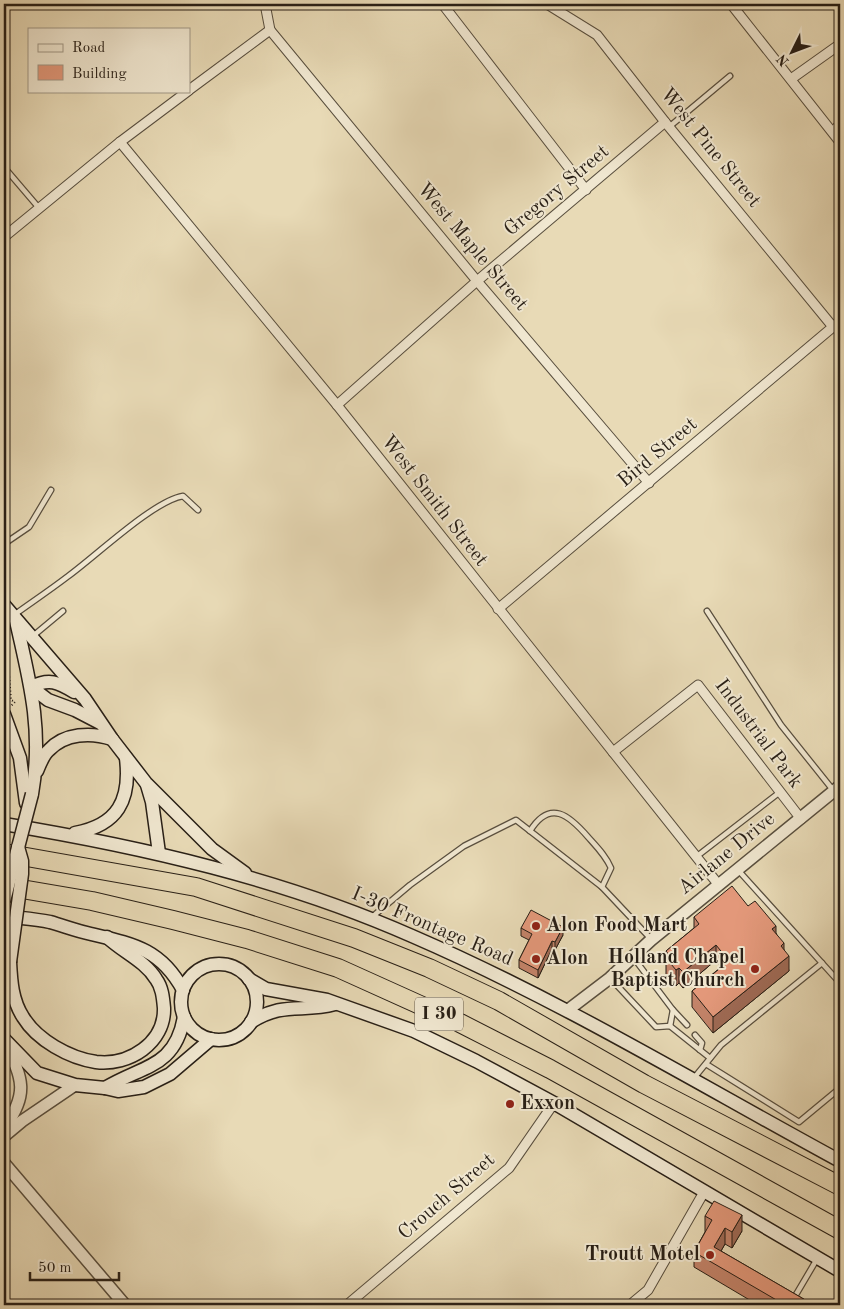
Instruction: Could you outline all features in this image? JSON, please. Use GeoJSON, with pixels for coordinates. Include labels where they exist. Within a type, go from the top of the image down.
{"type":"FeatureCollection","features":[{"type":"Feature","properties":{"kind":"highway","name":"I 30"},"geometry":{"type":"LineString","coordinates":[[11,850],[196,887],[354,938],[429,968],[498,1001],[644,1084],[840,1186]]}},
{"type":"Feature","properties":{"kind":"highway","name":"I 30"},"geometry":{"type":"LineString","coordinates":[[4,886],[92,901],[173,920],[338,968],[460,1023],[542,1065],[840,1230]]}},
{"type":"Feature","properties":{"kind":"main road"},"geometry":{"type":"LineString","coordinates":[[4,605],[85,699],[104,724],[112,739],[146,783],[212,849],[251,878]]}},
{"type":"Feature","properties":{"kind":"main road"},"geometry":{"type":"LineString","coordinates":[[4,901],[11,850],[26,815],[35,773],[36,718],[31,687],[14,617]]}},
{"type":"Feature","properties":{"kind":"main road"},"geometry":{"type":"LineString","coordinates":[[31,687],[43,681],[60,683],[85,699]]}},
{"type":"Feature","properties":{"kind":"main road"},"geometry":{"type":"LineString","coordinates":[[31,687],[48,700],[104,724]]}},
{"type":"Feature","properties":{"kind":"main road"},"geometry":{"type":"LineString","coordinates":[[7,710],[20,758],[26,815]]}},
{"type":"Feature","properties":{"kind":"main road"},"geometry":{"type":"LineString","coordinates":[[35,773],[48,750],[65,739],[85,734],[99,734],[112,739]]}},
{"type":"Feature","properties":{"kind":"main road"},"geometry":{"type":"LineString","coordinates":[[67,834],[99,826],[112,817],[126,794],[128,784],[126,756]]}},
{"type":"Feature","properties":{"kind":"main road"},"geometry":{"type":"LineString","coordinates":[[146,783],[152,802],[159,853]]}},
{"type":"Feature","properties":{"kind":"main road","name":"I-30 Frontage Road"},"geometry":{"type":"LineString","coordinates":[[4,824],[67,834],[159,853],[251,878],[410,935],[568,1010],[692,1081],[840,1161]]}},
{"type":"Feature","properties":{"kind":"main road"},"geometry":{"type":"LineString","coordinates":[[11,850],[22,861],[22,874],[10,962],[12,987],[16,1003],[32,1029],[53,1045],[76,1056],[96,1062],[119,1060],[140,1052],[152,1042],[160,1031],[164,1016],[163,995],[157,979],[142,962],[121,951],[107,937]]}},
{"type":"Feature","properties":{"kind":"main road"},"geometry":{"type":"LineString","coordinates":[[4,916],[49,922],[128,942],[156,956],[174,974],[183,990]]}},
{"type":"Feature","properties":{"kind":"main road"},"geometry":{"type":"LineString","coordinates":[[334,1004],[323,1007],[295,1007],[268,1012],[230,1038],[211,1039],[195,1031],[184,1017],[181,1008],[183,990],[192,974],[208,965],[217,964],[235,968],[266,989],[327,1000],[414,1031],[554,1103],[840,1271]]}},
{"type":"Feature","properties":{"kind":"main road"},"geometry":{"type":"LineString","coordinates":[[249,979],[256,996],[257,1005],[251,1022]]}},
{"type":"Feature","properties":{"kind":"main road"},"geometry":{"type":"LineString","coordinates":[[105,1088],[142,1072],[162,1060],[172,1051],[182,1029],[184,1017]]}},
{"type":"Feature","properties":{"kind":"main road"},"geometry":{"type":"LineString","coordinates":[[4,1040],[37,1073],[75,1085],[118,1091],[144,1087],[170,1074],[211,1039]]}},
{"type":"Feature","properties":{"kind":"street"},"geometry":{"type":"LineString","coordinates":[[190,90],[270,30],[265,4]]}},
{"type":"Feature","properties":{"kind":"street"},"geometry":{"type":"LineString","coordinates":[[445,4],[444,6],[586,190]]}},
{"type":"Feature","properties":{"kind":"street","name":"West Pine Street"},"geometry":{"type":"LineString","coordinates":[[547,4],[598,35],[667,125],[837,324]]}},
{"type":"Feature","properties":{"kind":"street"},"geometry":{"type":"LineString","coordinates":[[731,4],[840,142]]}},
{"type":"Feature","properties":{"kind":"street","name":"West Maple Street"},"geometry":{"type":"LineString","coordinates":[[270,30],[477,281],[649,483]]}},
{"type":"Feature","properties":{"kind":"street"},"geometry":{"type":"LineString","coordinates":[[790,79],[836,47],[840,49]]}},
{"type":"Feature","properties":{"kind":"street"},"geometry":{"type":"LineString","coordinates":[[4,237],[120,142],[187,92]]}},
{"type":"Feature","properties":{"kind":"street"},"geometry":{"type":"LineString","coordinates":[[833,132],[840,124]]}},
{"type":"Feature","properties":{"kind":"street","name":"Gregory Street"},"geometry":{"type":"LineString","coordinates":[[337,406],[477,281],[667,125]]}},
{"type":"Feature","properties":{"kind":"street","name":"West Smith Street"},"geometry":{"type":"LineString","coordinates":[[120,142],[337,406],[718,884]]}},
{"type":"Feature","properties":{"kind":"street","name":"Bird Street"},"geometry":{"type":"LineString","coordinates":[[498,609],[837,324]]}},
{"type":"Feature","properties":{"kind":"street","name":"Industrial Park"},"geometry":{"type":"LineString","coordinates":[[613,752],[698,685],[801,819]]}},
{"type":"Feature","properties":{"kind":"street","name":"Airlane Drive"},"geometry":{"type":"LineString","coordinates":[[568,1010],[610,978],[632,956],[718,884],[801,819],[837,788]]}},
{"type":"Feature","properties":{"kind":"street"},"geometry":{"type":"LineString","coordinates":[[4,1040],[20,1075],[22,1091],[11,1118],[4,1129]]}},
{"type":"Feature","properties":{"kind":"street"},"geometry":{"type":"LineString","coordinates":[[4,1136],[22,1120],[75,1085]]}},
{"type":"Feature","properties":{"kind":"street","name":"Crouch Street"},"geometry":{"type":"LineString","coordinates":[[347,1305],[509,1168],[554,1103]]}},
{"type":"Feature","properties":{"kind":"street"},"geometry":{"type":"LineString","coordinates":[[5,1170],[125,1305]]}},
{"type":"Feature","properties":{"kind":"street"},"geometry":{"type":"LineString","coordinates":[[630,1305],[648,1290],[704,1192]]}},
{"type":"Feature","properties":{"kind":"lane"},"geometry":{"type":"LineString","coordinates":[[667,125],[730,76]]}},
{"type":"Feature","properties":{"kind":"lane"},"geometry":{"type":"LineString","coordinates":[[4,167],[39,208]]}},
{"type":"Feature","properties":{"kind":"lane"},"geometry":{"type":"LineString","coordinates":[[4,544],[29,527],[52,490]]}},
{"type":"Feature","properties":{"kind":"lane"},"geometry":{"type":"LineString","coordinates":[[14,617],[161,505],[174,498],[183,496],[198,510]]}},
{"type":"Feature","properties":{"kind":"lane"},"geometry":{"type":"LineString","coordinates":[[32,636],[63,611]]}},
{"type":"Feature","properties":{"kind":"lane"},"geometry":{"type":"LineString","coordinates":[[707,611],[781,725],[837,788]]}},
{"type":"Feature","properties":{"kind":"lane"},"geometry":{"type":"LineString","coordinates":[[696,857],[780,792]]}},
{"type":"Feature","properties":{"kind":"lane"},"geometry":{"type":"LineString","coordinates":[[530,831],[536,822],[551,812],[563,814],[572,819],[607,858],[611,868],[602,886]]}},
{"type":"Feature","properties":{"kind":"lane"},"geometry":{"type":"LineString","coordinates":[[369,919],[410,885],[464,846],[516,820],[602,886],[652,940]]}},
{"type":"Feature","properties":{"kind":"lane"},"geometry":{"type":"LineString","coordinates":[[738,869],[840,983]]}},
{"type":"Feature","properties":{"kind":"lane"},"geometry":{"type":"LineString","coordinates":[[632,956],[686,1025]]}},
{"type":"Feature","properties":{"kind":"lane"},"geometry":{"type":"LineString","coordinates":[[692,1081],[721,1045],[822,963]]}},
{"type":"Feature","properties":{"kind":"lane"},"geometry":{"type":"LineString","coordinates":[[610,978],[656,1027],[670,1026],[710,1058]]}},
{"type":"Feature","properties":{"kind":"lane"},"geometry":{"type":"LineString","coordinates":[[670,1026],[674,1010]]}},
{"type":"Feature","properties":{"kind":"lane"},"geometry":{"type":"LineString","coordinates":[[695,1035],[702,1043],[700,1050]]}},
{"type":"Feature","properties":{"kind":"lane"},"geometry":{"type":"LineString","coordinates":[[706,1064],[800,1122],[840,1088]]}},
{"type":"Feature","properties":{"kind":"lane"},"geometry":{"type":"LineString","coordinates":[[804,1305],[794,1298],[817,1258]]}},
{"type":"Feature","properties":{"kind":"path"},"geometry":{"type":"LineString","coordinates":[[4,660],[9,675],[11,700],[14,702],[7,710]]}},
{"type":"Feature","properties":{"kind":"building","name":"Holland Chapel Baptist Church"},"geometry":{"type":"Polygon","coordinates":[[[732,886],[748,906],[755,901],[776,926],[772,929],[784,943],[781,946],[789,956],[713,1017],[692,991],[729,961],[716,945],[683,972],[679,968],[676,970],[666,958],[669,955],[666,951],[699,924],[694,917],[732,886]]]}},
{"type":"Feature","properties":{"kind":"building"},"geometry":{"type":"Polygon","coordinates":[[[531,910],[563,927],[555,942],[552,941],[538,970],[519,960],[532,934],[521,928],[531,910]]]}},
{"type":"Feature","properties":{"kind":"building"},"geometry":{"type":"Polygon","coordinates":[[[714,1201],[742,1215],[732,1232],[725,1228],[714,1247],[814,1305],[785,1305],[694,1252],[712,1220],[705,1216],[714,1201]]]}},
{"type":"Feature","properties":{"kind":"place","name":"Alon Food Mart"},"geometry":{"type":"Point","coordinates":[536,926]}},
{"type":"Feature","properties":{"kind":"place","name":"Alon"},"geometry":{"type":"Point","coordinates":[536,959]}},
{"type":"Feature","properties":{"kind":"place","name":"Holland Chapel Baptist Church"},"geometry":{"type":"Point","coordinates":[755,969]}},
{"type":"Feature","properties":{"kind":"place","name":"Exxon"},"geometry":{"type":"Point","coordinates":[510,1104]}},
{"type":"Feature","properties":{"kind":"place","name":"Troutt Motel"},"geometry":{"type":"Point","coordinates":[710,1255]}}]}
